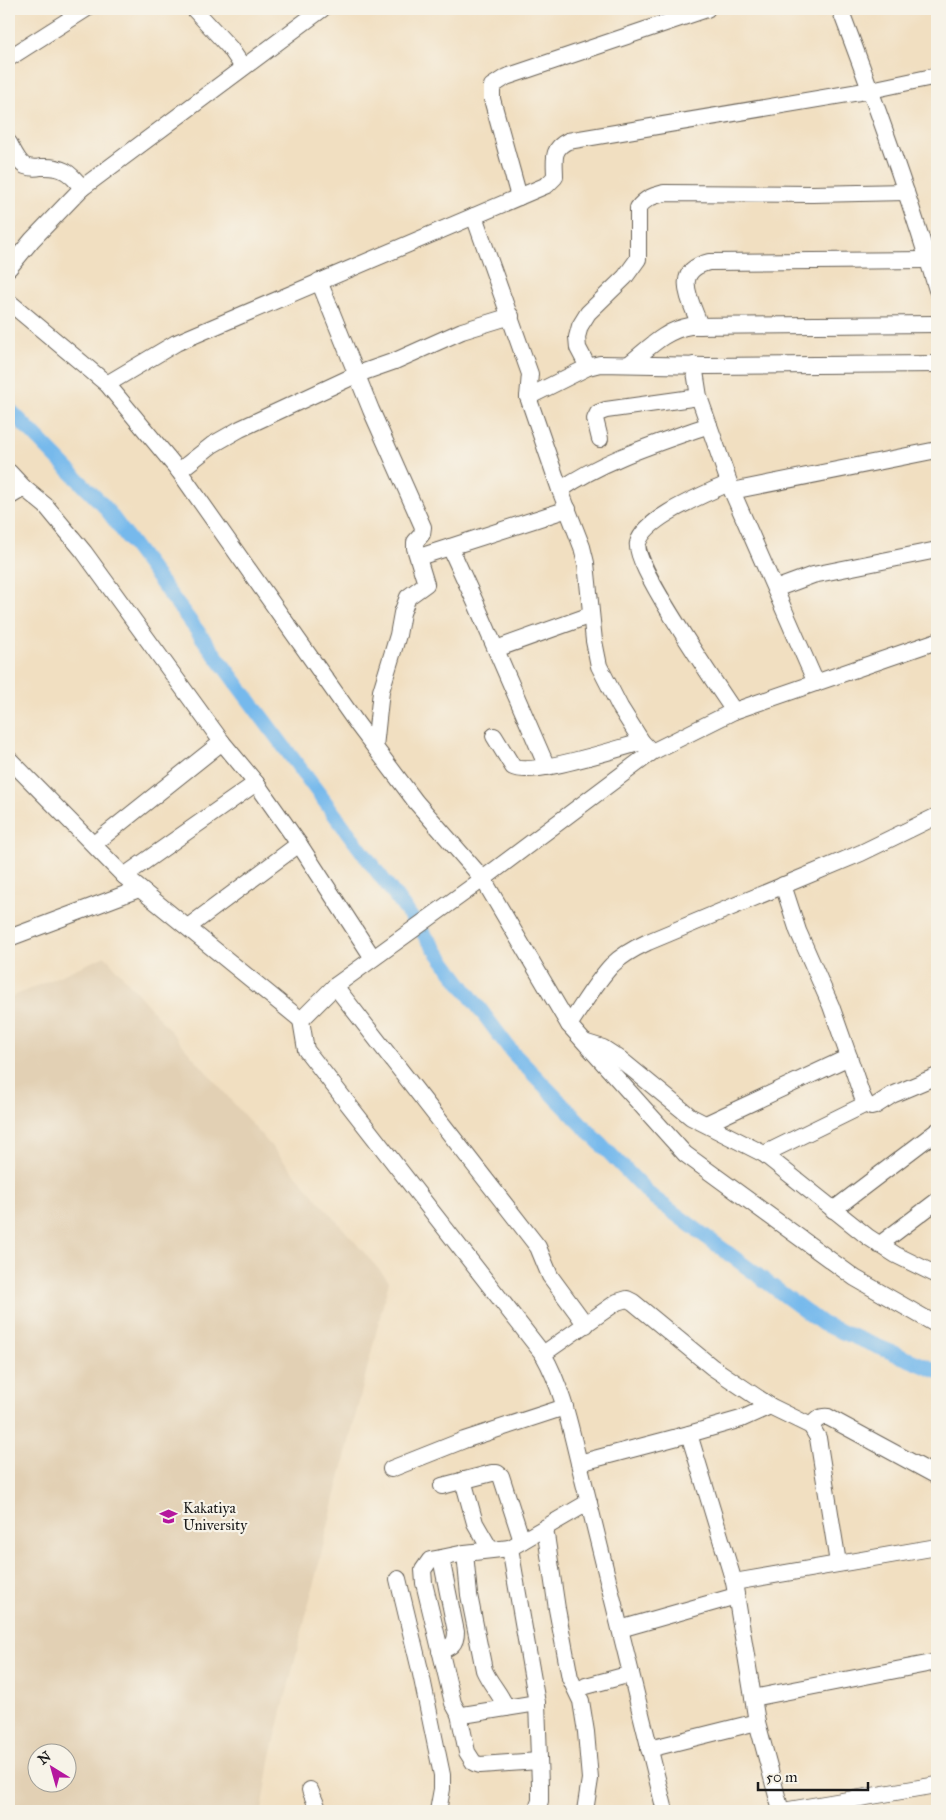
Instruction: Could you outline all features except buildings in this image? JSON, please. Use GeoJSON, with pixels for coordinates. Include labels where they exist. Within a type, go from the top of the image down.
{"type":"FeatureCollection","features":[{"type":"Feature","properties":{"kind":"street"},"geometry":{"type":"LineString","coordinates":[[194,9],[230,48],[243,67]]}},
{"type":"Feature","properties":{"kind":"street"},"geometry":{"type":"LineString","coordinates":[[9,268],[32,240],[82,188],[322,9]]}},
{"type":"Feature","properties":{"kind":"street"},"geometry":{"type":"LineString","coordinates":[[519,197],[492,99],[492,86],[506,77],[707,9]]}},
{"type":"Feature","properties":{"kind":"street"},"geometry":{"type":"LineString","coordinates":[[840,9],[930,254],[937,290]]}},
{"type":"Feature","properties":{"kind":"street"},"geometry":{"type":"LineString","coordinates":[[9,58],[80,10]]}},
{"type":"Feature","properties":{"kind":"street"},"geometry":{"type":"LineString","coordinates":[[106,384],[176,343],[447,226],[519,197],[552,181],[555,177],[555,153],[558,147],[568,141],[871,90],[937,76]]}},
{"type":"Feature","properties":{"kind":"street"},"geometry":{"type":"LineString","coordinates":[[9,143],[25,166],[32,168],[59,168],[71,174],[82,188]]}},
{"type":"Feature","properties":{"kind":"street"},"geometry":{"type":"LineString","coordinates":[[588,367],[578,348],[577,337],[580,326],[588,314],[625,277],[638,259],[638,208],[642,202],[650,197],[664,193],[812,194],[906,192]]}},
{"type":"Feature","properties":{"kind":"street"},"geometry":{"type":"LineString","coordinates":[[474,216],[530,374],[528,397],[582,547],[586,564],[594,641],[599,666],[620,706],[647,747]]}},
{"type":"Feature","properties":{"kind":"street"},"geometry":{"type":"LineString","coordinates":[[700,326],[686,285],[687,277],[691,270],[700,264],[709,262],[930,254]]}},
{"type":"Feature","properties":{"kind":"street"},"geometry":{"type":"LineString","coordinates":[[320,281],[371,410],[423,527],[422,534],[415,542],[426,584],[408,597],[402,613],[398,635],[381,691],[375,746]]}},
{"type":"Feature","properties":{"kind":"street"},"geometry":{"type":"LineString","coordinates":[[9,302],[106,384],[179,471],[358,725],[416,802],[483,879],[569,1025],[685,1154],[855,1278],[937,1325]]}},
{"type":"Feature","properties":{"kind":"street"},"geometry":{"type":"LineString","coordinates":[[179,471],[212,445],[240,428],[358,374],[409,355],[462,331],[511,316]]}},
{"type":"Feature","properties":{"kind":"street"},"geometry":{"type":"LineString","coordinates":[[630,364],[668,333],[677,328],[700,326],[937,324]]}},
{"type":"Feature","properties":{"kind":"street"},"geometry":{"type":"LineString","coordinates":[[528,397],[588,367],[600,364],[937,364]]}},
{"type":"Feature","properties":{"kind":"street"},"geometry":{"type":"LineString","coordinates":[[694,365],[699,397],[730,487],[816,683]]}},
{"type":"Feature","properties":{"kind":"street"},"geometry":{"type":"LineString","coordinates":[[600,439],[595,424],[598,413],[617,408],[699,397]]}},
{"type":"Feature","properties":{"kind":"street"},"geometry":{"type":"LineString","coordinates":[[560,490],[590,471],[647,446],[709,425]]}},
{"type":"Feature","properties":{"kind":"street"},"geometry":{"type":"LineString","coordinates":[[734,711],[662,600],[639,554],[637,546],[642,535],[676,507],[730,487],[937,450]]}},
{"type":"Feature","properties":{"kind":"street"},"geometry":{"type":"LineString","coordinates":[[9,472],[24,488],[46,506],[84,552],[222,742],[256,782],[378,954]]}},
{"type":"Feature","properties":{"kind":"street"},"geometry":{"type":"LineString","coordinates":[[9,497],[24,488]]}},
{"type":"Feature","properties":{"kind":"street"},"geometry":{"type":"LineString","coordinates":[[419,557],[568,509]]}},
{"type":"Feature","properties":{"kind":"street"},"geometry":{"type":"LineString","coordinates":[[450,547],[547,767]]}},
{"type":"Feature","properties":{"kind":"street"},"geometry":{"type":"LineString","coordinates":[[775,589],[813,575],[937,550]]}},
{"type":"Feature","properties":{"kind":"street"},"geometry":{"type":"LineString","coordinates":[[496,649],[591,615]]}},
{"type":"Feature","properties":{"kind":"street"},"geometry":{"type":"LineString","coordinates":[[494,736],[513,767],[523,770],[647,747],[734,711],[937,641]]}},
{"type":"Feature","properties":{"kind":"street"},"geometry":{"type":"LineString","coordinates":[[94,844],[222,742]]}},
{"type":"Feature","properties":{"kind":"street"},"geometry":{"type":"LineString","coordinates":[[301,1020],[335,986],[483,879],[647,747]]}},
{"type":"Feature","properties":{"kind":"street"},"geometry":{"type":"LineString","coordinates":[[9,759],[124,876],[301,1020],[306,1050],[543,1354],[565,1407],[665,1811]]}},
{"type":"Feature","properties":{"kind":"street"},"geometry":{"type":"LineString","coordinates":[[124,876],[256,782]]}},
{"type":"Feature","properties":{"kind":"street"},"geometry":{"type":"LineString","coordinates":[[569,1025],[602,977],[613,964],[629,952],[648,942],[861,853],[937,816]]}},
{"type":"Feature","properties":{"kind":"street"},"geometry":{"type":"LineString","coordinates":[[188,928],[299,844]]}},
{"type":"Feature","properties":{"kind":"street"},"geometry":{"type":"LineString","coordinates":[[783,885],[798,931],[831,1006],[866,1104],[871,1107],[875,1106],[892,1095],[937,1076]]}},
{"type":"Feature","properties":{"kind":"street"},"geometry":{"type":"LineString","coordinates":[[9,938],[140,889]]}},
{"type":"Feature","properties":{"kind":"street"},"geometry":{"type":"LineString","coordinates":[[335,986],[538,1247],[550,1276],[586,1325]]}},
{"type":"Feature","properties":{"kind":"street"},"geometry":{"type":"LineString","coordinates":[[584,1042],[603,1048],[620,1059],[691,1117],[764,1154],[833,1210],[879,1244],[896,1255],[935,1270]]}},
{"type":"Feature","properties":{"kind":"street"},"geometry":{"type":"LineString","coordinates":[[706,1124],[848,1057]]}},
{"type":"Feature","properties":{"kind":"street"},"geometry":{"type":"LineString","coordinates":[[764,1154],[866,1104]]}},
{"type":"Feature","properties":{"kind":"street"},"geometry":{"type":"LineString","coordinates":[[833,1210],[937,1131]]}},
{"type":"Feature","properties":{"kind":"street"},"geometry":{"type":"LineString","coordinates":[[879,1244],[937,1201]]}},
{"type":"Feature","properties":{"kind":"street"},"geometry":{"type":"LineString","coordinates":[[543,1354],[621,1300],[626,1299],[633,1302],[712,1367],[770,1406],[811,1426],[818,1438],[838,1563]]}},
{"type":"Feature","properties":{"kind":"street"},"geometry":{"type":"LineString","coordinates":[[579,1463],[742,1419],[770,1406]]}},
{"type":"Feature","properties":{"kind":"street"},"geometry":{"type":"LineString","coordinates":[[391,1469],[464,1440],[565,1407]]}},
{"type":"Feature","properties":{"kind":"street"},"geometry":{"type":"LineString","coordinates":[[811,1426],[818,1419],[828,1417],[937,1476]]}},
{"type":"Feature","properties":{"kind":"street"},"geometry":{"type":"LineString","coordinates":[[689,1434],[735,1589],[757,1722],[782,1811],[937,1785]]}},
{"type":"Feature","properties":{"kind":"street"},"geometry":{"type":"LineString","coordinates":[[442,1486],[492,1473],[497,1473],[501,1476],[516,1544],[537,1703],[540,1801],[536,1811]]}},
{"type":"Feature","properties":{"kind":"street"},"geometry":{"type":"LineString","coordinates":[[463,1480],[475,1523],[490,1549]]}},
{"type":"Feature","properties":{"kind":"street"},"geometry":{"type":"LineString","coordinates":[[539,1761],[480,1765],[474,1763],[467,1752],[459,1714],[452,1703],[422,1570],[430,1560],[516,1544],[589,1502]]}},
{"type":"Feature","properties":{"kind":"street"},"geometry":{"type":"LineString","coordinates":[[544,1528],[570,1678],[581,1701],[590,1764],[586,1811]]}},
{"type":"Feature","properties":{"kind":"street"},"geometry":{"type":"LineString","coordinates":[[620,1629],[735,1589],[838,1563],[937,1547]]}},
{"type":"Feature","properties":{"kind":"street"},"geometry":{"type":"LineString","coordinates":[[465,1552],[469,1595],[484,1670],[501,1696],[506,1708]]}},
{"type":"Feature","properties":{"kind":"street"},"geometry":{"type":"LineString","coordinates":[[440,1651],[452,1646],[456,1640],[441,1558]]}},
{"type":"Feature","properties":{"kind":"street"},"geometry":{"type":"LineString","coordinates":[[398,1579],[421,1674],[442,1775],[442,1789],[438,1811]]}},
{"type":"Feature","properties":{"kind":"street"},"geometry":{"type":"LineString","coordinates":[[432,1616],[452,1613]]}},
{"type":"Feature","properties":{"kind":"street"},"geometry":{"type":"LineString","coordinates":[[753,1698],[937,1662]]}},
{"type":"Feature","properties":{"kind":"street"},"geometry":{"type":"LineString","coordinates":[[577,1691],[586,1686],[630,1674]]}},
{"type":"Feature","properties":{"kind":"street"},"geometry":{"type":"LineString","coordinates":[[459,1714],[463,1716],[537,1703]]}},
{"type":"Feature","properties":{"kind":"street"},"geometry":{"type":"LineString","coordinates":[[649,1749],[757,1722]]}},
{"type":"Feature","properties":{"kind":"street"},"geometry":{"type":"LineString","coordinates":[[310,1790],[319,1811]]}},
{"type":"Feature","properties":{"kind":"shaded area","name":"Kakatiya University"},"geometry":{"type":"Polygon","coordinates":[[[105,956],[389,1281],[271,1756],[262,1811],[9,1811],[9,998],[105,956]]]}},
{"type":"Feature","properties":{"kind":"waterway"},"geometry":{"type":"LineString","coordinates":[[9,409],[104,506],[512,1052],[650,1195],[823,1324],[937,1371]]}},
{"type":"Feature","properties":{"kind":"place","name":"Kakatiya University"},"geometry":{"type":"Point","coordinates":[169,1517]}}]}
